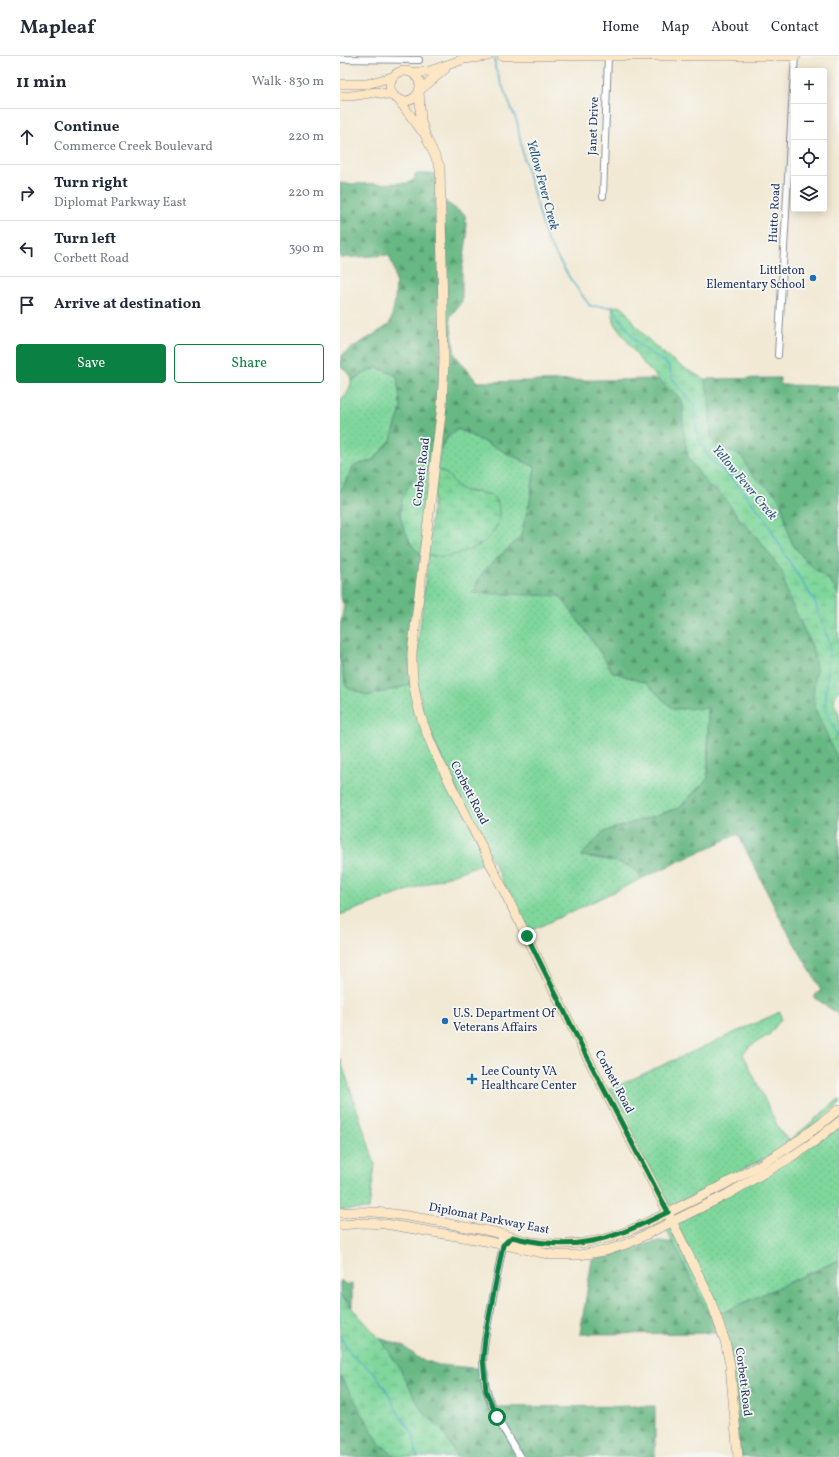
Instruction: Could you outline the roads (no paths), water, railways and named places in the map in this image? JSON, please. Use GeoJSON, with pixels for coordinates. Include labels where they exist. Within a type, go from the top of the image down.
{"type":"FeatureCollection","features":[{"type":"Feature","properties":{"kind":"street"},"geometry":{"type":"LineString","coordinates":[[340,84],[367,84],[392,77],[401,71],[427,72],[464,59],[488,56]]}},
{"type":"Feature","properties":{"kind":"street"},"geometry":{"type":"LineString","coordinates":[[502,56],[795,56]]}},
{"type":"Feature","properties":{"kind":"street","name":"Janet Drive"},"geometry":{"type":"LineString","coordinates":[[603,196],[608,56]]}},
{"type":"Feature","properties":{"kind":"street","name":"Hutto Road"},"geometry":{"type":"LineString","coordinates":[[794,68],[795,56]]}},
{"type":"Feature","properties":{"kind":"street"},"geometry":{"type":"LineString","coordinates":[[340,59],[419,60]]}},
{"type":"Feature","properties":{"kind":"street"},"geometry":{"type":"LineString","coordinates":[[340,96],[352,96],[376,92],[403,101],[411,100],[452,64]]}},
{"type":"Feature","properties":{"kind":"street"},"geometry":{"type":"LineString","coordinates":[[412,72],[420,80],[420,91]]}},
{"type":"Feature","properties":{"kind":"street"},"geometry":{"type":"LineString","coordinates":[[392,77],[390,88],[426,137]]}},
{"type":"Feature","properties":{"kind":"street","name":"Corbett Road"},"geometry":{"type":"LineString","coordinates":[[420,91],[420,116],[426,137],[440,168],[444,360],[442,406],[412,653],[412,675],[415,696],[429,740],[576,1035],[668,1212],[710,1298],[725,1342],[730,1365],[738,1457]]}},
{"type":"Feature","properties":{"kind":"street","name":"Hutto Road"},"geometry":{"type":"LineString","coordinates":[[778,355],[792,104]]}},
{"type":"Feature","properties":{"kind":"street","name":"Diplomat Parkway East"},"geometry":{"type":"LineString","coordinates":[[340,1213],[391,1213],[500,1234],[532,1242],[573,1244],[591,1242],[610,1238],[629,1231],[726,1183],[768,1160],[794,1143],[839,1109]]}},
{"type":"Feature","properties":{"kind":"street","name":"Diplomat Parkway East"},"geometry":{"type":"LineString","coordinates":[[340,1225],[364,1223],[385,1224],[553,1255],[588,1254],[605,1251],[621,1246],[728,1194],[800,1151],[839,1122]]}},
{"type":"Feature","properties":{"kind":"street"},"geometry":{"type":"LineString","coordinates":[[794,1143],[800,1151]]}},
{"type":"Feature","properties":{"kind":"street"},"geometry":{"type":"LineString","coordinates":[[500,1234],[503,1245],[485,1338],[483,1367],[486,1391],[492,1408],[520,1457]]}},
{"type":"Feature","properties":{"kind":"street"},"geometry":{"type":"LineString","coordinates":[[503,1245],[512,1237]]}},
{"type":"Feature","properties":{"kind":"waterway","name":"Yellow Fever Creek"},"geometry":{"type":"LineString","coordinates":[[495,56],[495,68],[517,122],[524,159],[547,240],[571,280],[590,306],[612,307],[638,344],[669,366],[672,378],[694,405],[698,438],[710,459],[737,484],[764,517],[787,558],[814,600],[830,644],[825,707],[839,740]]}},
{"type":"Feature","properties":{"kind":"waterway"},"geometry":{"type":"LineString","coordinates":[[340,1336],[352,1356],[374,1372],[390,1396],[400,1416],[413,1433],[418,1457]]}},
{"type":"Feature","properties":{"kind":"place","name":"Littleton Elementary School"},"geometry":{"type":"Point","coordinates":[813,278]}},
{"type":"Feature","properties":{"kind":"place","name":"U.S. Department Of Veterans Affairs"},"geometry":{"type":"Point","coordinates":[445,1021]}},
{"type":"Feature","properties":{"kind":"place","name":"Lee County VA Healthcare Center"},"geometry":{"type":"Point","coordinates":[472,1079]}}]}
